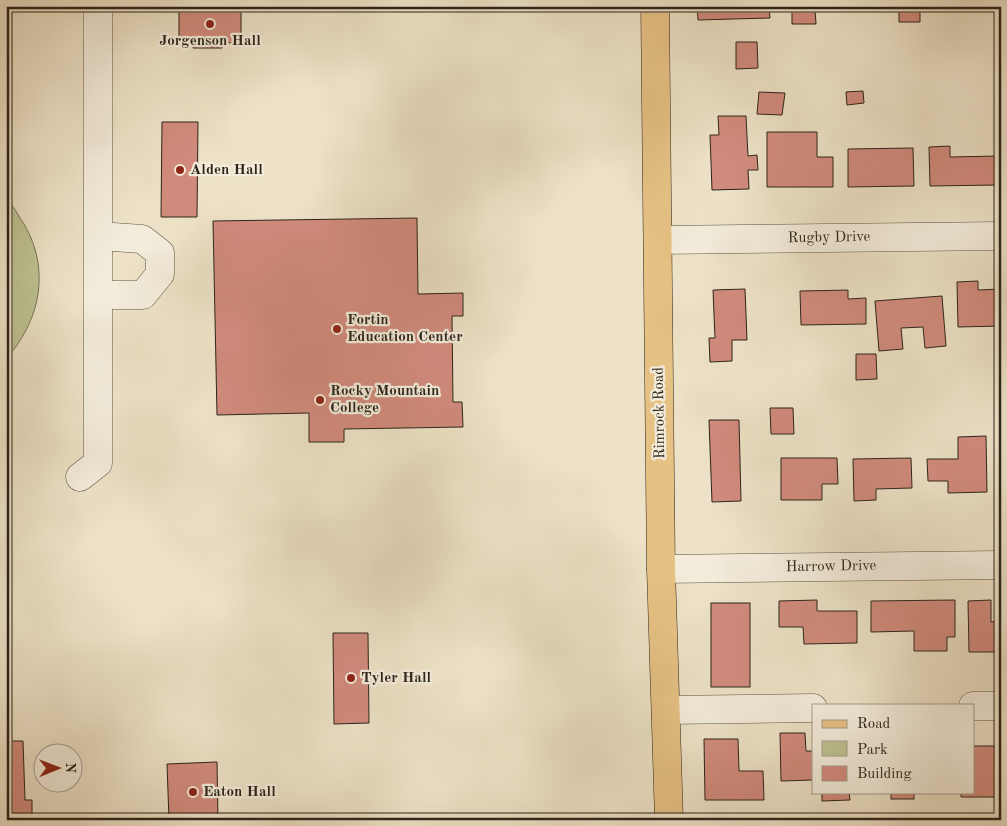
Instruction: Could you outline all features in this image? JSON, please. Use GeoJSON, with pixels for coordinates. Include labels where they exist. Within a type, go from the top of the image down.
{"type":"FeatureCollection","features":[{"type":"Feature","properties":{"kind":"main road","name":"Rimrock Road"},"geometry":{"type":"LineString","coordinates":[[656,6],[661,569],[669,820]]}},
{"type":"Feature","properties":{"kind":"street"},"geometry":{"type":"LineString","coordinates":[[80,477],[98,463],[98,6]]}},
{"type":"Feature","properties":{"kind":"street"},"geometry":{"type":"LineString","coordinates":[[99,236],[142,239],[160,253],[160,274],[144,294],[99,295]]}},
{"type":"Feature","properties":{"kind":"street","name":"Rugby Drive"},"geometry":{"type":"LineString","coordinates":[[658,240],[1001,236]]}},
{"type":"Feature","properties":{"kind":"street","name":"Harrow Drive"},"geometry":{"type":"LineString","coordinates":[[661,569],[1001,565]]}},
{"type":"Feature","properties":{"kind":"street"},"geometry":{"type":"LineString","coordinates":[[974,706],[1001,706]]}},
{"type":"Feature","properties":{"kind":"street"},"geometry":{"type":"LineString","coordinates":[[666,710],[812,708]]}},
{"type":"Feature","properties":{"kind":"green space"},"geometry":{"type":"Polygon","coordinates":[[[6,199],[14,207],[32,241],[39,277],[34,312],[18,344],[6,359],[6,199]]]}},
{"type":"Feature","properties":{"kind":"building","name":"Jorgenson Hall"},"geometry":{"type":"Polygon","coordinates":[[[179,6],[241,6],[241,43],[221,43],[222,48],[193,48],[193,42],[179,42],[179,6]]]}},
{"type":"Feature","properties":{"kind":"building"},"geometry":{"type":"Polygon","coordinates":[[[697,6],[769,6],[770,18],[698,20],[697,6]]]}},
{"type":"Feature","properties":{"kind":"building"},"geometry":{"type":"Polygon","coordinates":[[[792,6],[872,6],[872,8],[815,9],[816,24],[792,24],[792,6]]]}},
{"type":"Feature","properties":{"kind":"building"},"geometry":{"type":"Polygon","coordinates":[[[899,6],[979,7],[920,8],[920,22],[899,22],[899,6]]]}},
{"type":"Feature","properties":{"kind":"building"},"geometry":{"type":"Polygon","coordinates":[[[736,42],[757,42],[758,68],[736,69],[736,42]]]}},
{"type":"Feature","properties":{"kind":"building"},"geometry":{"type":"Polygon","coordinates":[[[863,91],[864,103],[847,105],[846,92],[863,91]]]}},
{"type":"Feature","properties":{"kind":"building"},"geometry":{"type":"Polygon","coordinates":[[[759,92],[785,93],[782,115],[757,114],[759,92]]]}},
{"type":"Feature","properties":{"kind":"building"},"geometry":{"type":"Polygon","coordinates":[[[718,116],[746,116],[748,156],[757,155],[758,170],[748,170],[749,189],[712,190],[710,135],[719,135],[718,116]]]}},
{"type":"Feature","properties":{"kind":"building","name":"Alden Hall"},"geometry":{"type":"Polygon","coordinates":[[[162,122],[198,122],[197,217],[161,217],[162,122]]]}},
{"type":"Feature","properties":{"kind":"building"},"geometry":{"type":"Polygon","coordinates":[[[767,132],[817,132],[817,157],[833,157],[833,187],[767,187],[767,132]]]}},
{"type":"Feature","properties":{"kind":"building"},"geometry":{"type":"Polygon","coordinates":[[[950,146],[950,157],[997,156],[997,185],[930,186],[929,147],[950,146]]]}},
{"type":"Feature","properties":{"kind":"building"},"geometry":{"type":"Polygon","coordinates":[[[913,148],[914,186],[848,187],[848,149],[913,148]]]}},
{"type":"Feature","properties":{"kind":"building"},"geometry":{"type":"Polygon","coordinates":[[[417,218],[418,294],[463,293],[463,316],[452,316],[453,402],[462,402],[463,427],[344,429],[344,442],[309,442],[309,413],[217,415],[213,221],[417,218]]]}},
{"type":"Feature","properties":{"kind":"building"},"geometry":{"type":"Polygon","coordinates":[[[978,281],[978,290],[1001,289],[1001,326],[958,327],[957,282],[978,281]]]}},
{"type":"Feature","properties":{"kind":"building"},"geometry":{"type":"Polygon","coordinates":[[[745,289],[747,340],[732,340],[732,361],[710,362],[709,338],[715,338],[713,290],[745,289]]]}},
{"type":"Feature","properties":{"kind":"building"},"geometry":{"type":"Polygon","coordinates":[[[848,290],[848,299],[866,298],[866,324],[801,325],[800,291],[848,290]]]}},
{"type":"Feature","properties":{"kind":"building"},"geometry":{"type":"Polygon","coordinates":[[[942,296],[946,346],[925,348],[923,327],[901,328],[903,349],[879,351],[875,301],[942,296]]]}},
{"type":"Feature","properties":{"kind":"building"},"geometry":{"type":"Polygon","coordinates":[[[856,354],[876,354],[877,379],[856,380],[856,354]]]}},
{"type":"Feature","properties":{"kind":"building"},"geometry":{"type":"Polygon","coordinates":[[[770,408],[793,408],[794,434],[771,434],[770,408]]]}},
{"type":"Feature","properties":{"kind":"building"},"geometry":{"type":"Polygon","coordinates":[[[709,420],[739,420],[741,501],[712,502],[709,420]]]}},
{"type":"Feature","properties":{"kind":"building"},"geometry":{"type":"Polygon","coordinates":[[[986,436],[987,492],[948,493],[948,481],[928,481],[927,459],[958,459],[958,437],[986,436]]]}},
{"type":"Feature","properties":{"kind":"building"},"geometry":{"type":"Polygon","coordinates":[[[781,458],[837,458],[838,484],[822,484],[822,500],[781,500],[781,458]]]}},
{"type":"Feature","properties":{"kind":"building"},"geometry":{"type":"Polygon","coordinates":[[[911,458],[912,488],[876,489],[876,500],[854,501],[853,459],[911,458]]]}},
{"type":"Feature","properties":{"kind":"building"},"geometry":{"type":"Polygon","coordinates":[[[817,600],[817,611],[857,611],[857,643],[804,644],[803,627],[779,627],[779,601],[817,600]]]}},
{"type":"Feature","properties":{"kind":"building"},"geometry":{"type":"Polygon","coordinates":[[[955,600],[955,637],[947,637],[947,651],[914,651],[914,631],[871,632],[871,601],[955,600]]]}},
{"type":"Feature","properties":{"kind":"building"},"geometry":{"type":"Polygon","coordinates":[[[991,600],[991,622],[1001,621],[1001,652],[969,652],[968,601],[991,600]]]}},
{"type":"Feature","properties":{"kind":"building"},"geometry":{"type":"Polygon","coordinates":[[[711,603],[750,603],[750,687],[711,687],[711,603]]]}},
{"type":"Feature","properties":{"kind":"building","name":"Tyler Hall"},"geometry":{"type":"Polygon","coordinates":[[[333,633],[368,633],[369,723],[334,724],[333,633]]]}},
{"type":"Feature","properties":{"kind":"building"},"geometry":{"type":"Polygon","coordinates":[[[780,733],[805,733],[806,751],[812,751],[812,780],[781,781],[780,733]]]}},
{"type":"Feature","properties":{"kind":"building"},"geometry":{"type":"Polygon","coordinates":[[[704,739],[738,739],[739,771],[763,771],[764,800],[705,800],[704,739]]]}},
{"type":"Feature","properties":{"kind":"building"},"geometry":{"type":"Polygon","coordinates":[[[6,741],[23,741],[25,800],[32,800],[32,820],[6,820],[6,741]]]}},
{"type":"Feature","properties":{"kind":"building"},"geometry":{"type":"Polygon","coordinates":[[[974,746],[1001,746],[1001,797],[961,797],[961,794],[974,794],[974,746]]]}},
{"type":"Feature","properties":{"kind":"building","name":"Eaton Hall"},"geometry":{"type":"Polygon","coordinates":[[[217,762],[218,820],[169,820],[167,764],[217,762]]]}},
{"type":"Feature","properties":{"kind":"building"},"geometry":{"type":"Polygon","coordinates":[[[822,794],[849,794],[850,800],[822,801],[822,794]]]}},
{"type":"Feature","properties":{"kind":"building"},"geometry":{"type":"Polygon","coordinates":[[[891,794],[914,794],[914,799],[891,799],[891,794]]]}},
{"type":"Feature","properties":{"kind":"place","name":"Jorgenson Hall"},"geometry":{"type":"Point","coordinates":[210,24]}},
{"type":"Feature","properties":{"kind":"place","name":"Alden Hall"},"geometry":{"type":"Point","coordinates":[180,170]}},
{"type":"Feature","properties":{"kind":"place","name":"Fortin Education Center"},"geometry":{"type":"Point","coordinates":[337,329]}},
{"type":"Feature","properties":{"kind":"place","name":"Rocky Mountain College"},"geometry":{"type":"Point","coordinates":[320,400]}},
{"type":"Feature","properties":{"kind":"place","name":"Tyler Hall"},"geometry":{"type":"Point","coordinates":[351,678]}},
{"type":"Feature","properties":{"kind":"place","name":"Eaton Hall"},"geometry":{"type":"Point","coordinates":[193,792]}}]}
